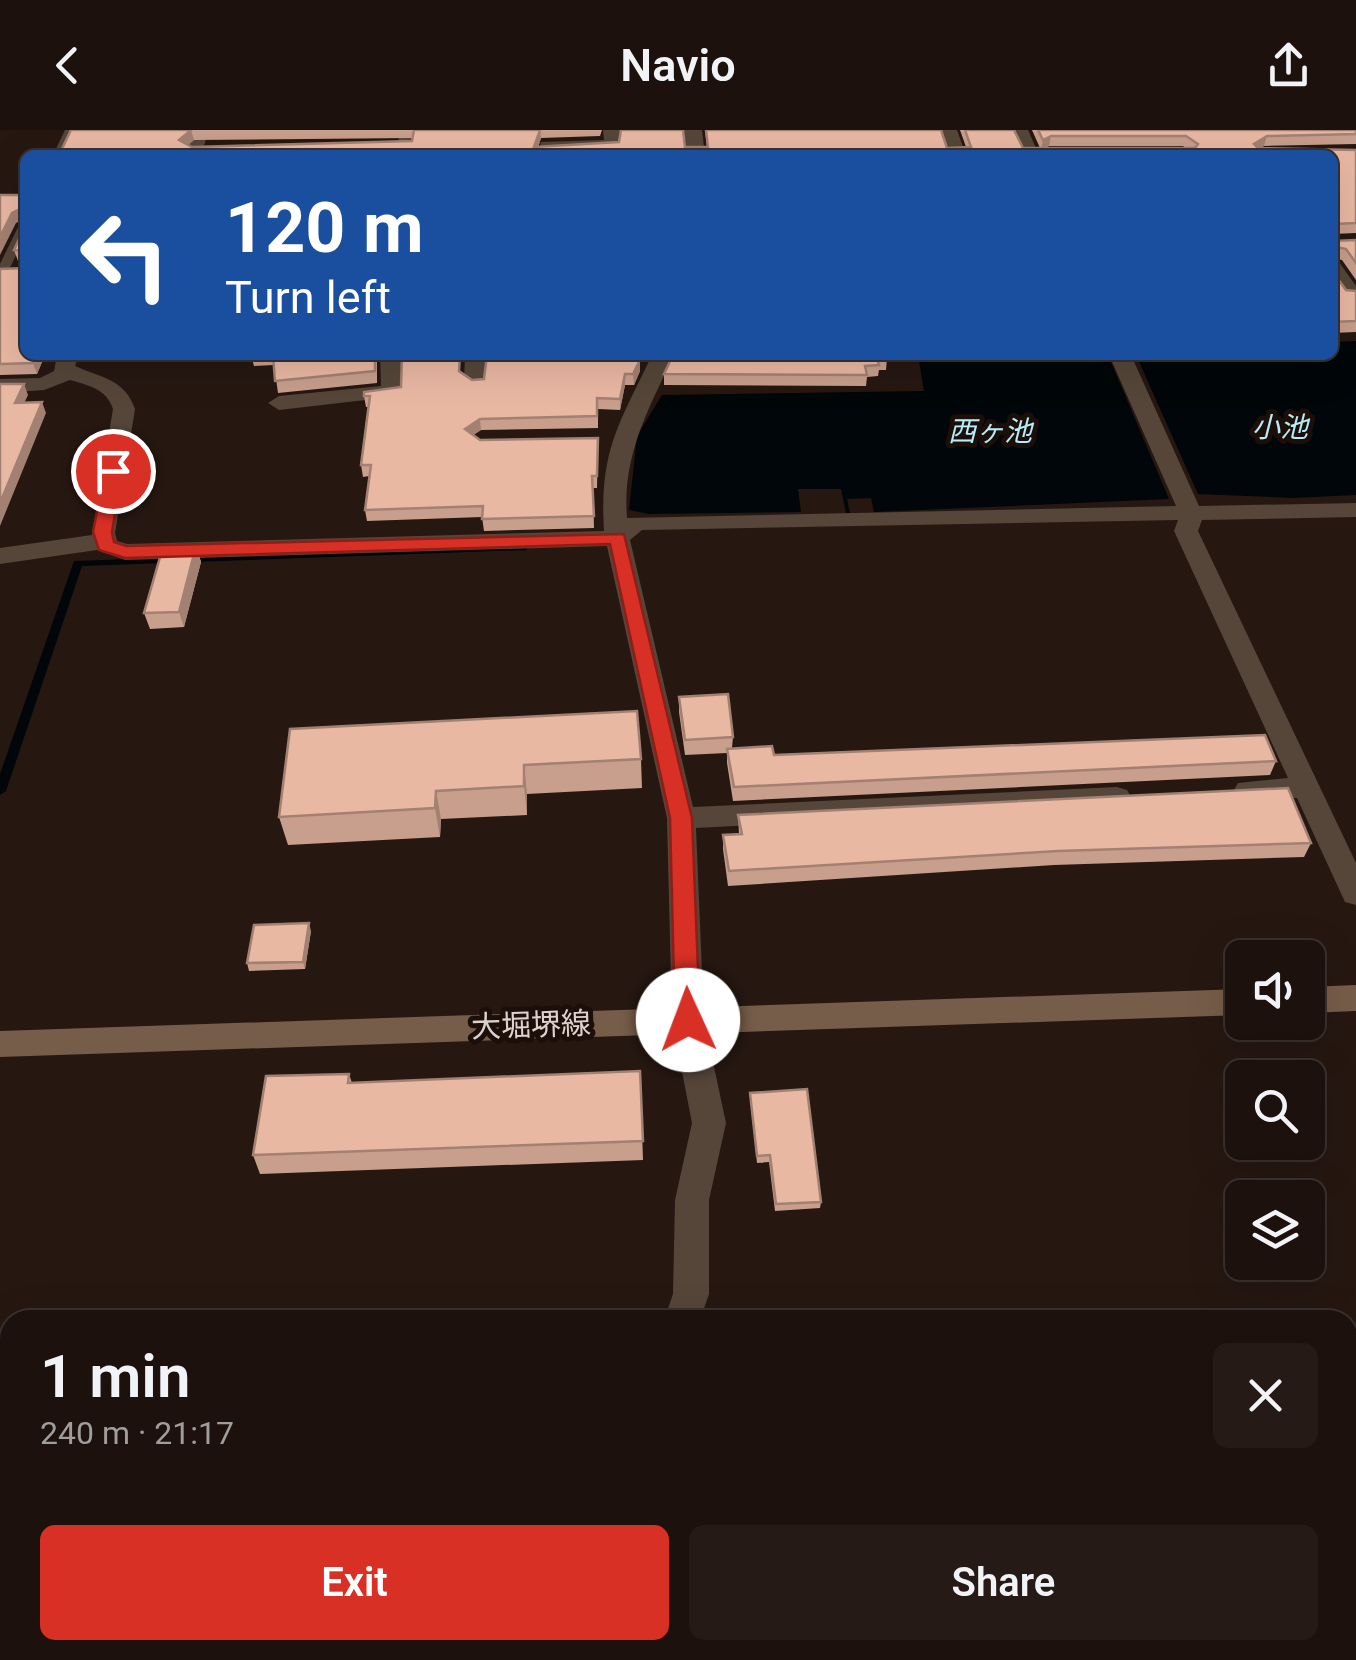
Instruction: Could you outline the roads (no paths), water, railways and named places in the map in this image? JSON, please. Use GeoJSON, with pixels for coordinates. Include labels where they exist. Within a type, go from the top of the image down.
{"type":"FeatureCollection","features":[{"type":"Feature","properties":{"kind":"main road"},"geometry":{"type":"LineString","coordinates":[[1325,999],[1356,998]]}},
{"type":"Feature","properties":{"kind":"main road","name":"大堀堺線"},"geometry":{"type":"LineString","coordinates":[[0,1044],[1225,1003]]}},
{"type":"Feature","properties":{"kind":"street"},"geometry":{"type":"LineString","coordinates":[[544,144],[613,145],[612,130]]}},
{"type":"Feature","properties":{"kind":"street"},"geometry":{"type":"LineString","coordinates":[[1338,273],[1356,294]]}},
{"type":"Feature","properties":{"kind":"street"},"geometry":{"type":"LineString","coordinates":[[280,403],[392,392],[391,360]]}},
{"type":"Feature","properties":{"kind":"street"},"geometry":{"type":"LineString","coordinates":[[475,382],[476,360]]}},
{"type":"Feature","properties":{"kind":"street"},"geometry":{"type":"LineString","coordinates":[[654,360],[614,438],[613,485],[618,538],[681,818],[688,1020],[708,1123],[692,1200],[692,1294],[686,1310]]}},
{"type":"Feature","properties":{"kind":"street"},"geometry":{"type":"LineString","coordinates":[[1122,360],[1192,516],[1186,530],[1356,894]]}},
{"type":"Feature","properties":{"kind":"street"},"geometry":{"type":"LineString","coordinates":[[1,388],[44,384],[68,364],[121,395],[124,409],[102,532],[106,546],[125,552],[618,538],[636,523],[1192,516],[1356,510]]}},
{"type":"Feature","properties":{"kind":"street"},"geometry":{"type":"LineString","coordinates":[[0,556],[105,541]]}},
{"type":"Feature","properties":{"kind":"street"},"geometry":{"type":"LineString","coordinates":[[1210,792],[1308,787]]}},
{"type":"Feature","properties":{"kind":"street"},"geometry":{"type":"LineString","coordinates":[[681,818],[1152,795]]}},
{"type":"Feature","properties":{"kind":"lane"},"geometry":{"type":"LineString","coordinates":[[2,270],[20,235]]}},
{"type":"Feature","properties":{"kind":"water","name":"小池"},"geometry":{"type":"Polygon","coordinates":[[[1356,341],[1356,495],[1293,498],[1198,494],[1138,360],[1338,360],[1338,342],[1356,341]]]}},
{"type":"Feature","properties":{"kind":"water","name":"西ヶ池"},"geometry":{"type":"Polygon","coordinates":[[[919,360],[1110,360],[1169,499],[874,512],[871,498],[847,499],[850,513],[846,513],[841,489],[798,489],[801,512],[649,514],[629,510],[637,436],[662,395],[924,391],[919,360]]]}},
{"type":"Feature","properties":{"kind":"waterway"},"geometry":{"type":"LineString","coordinates":[[0,791],[78,563],[523,548]]}}]}
